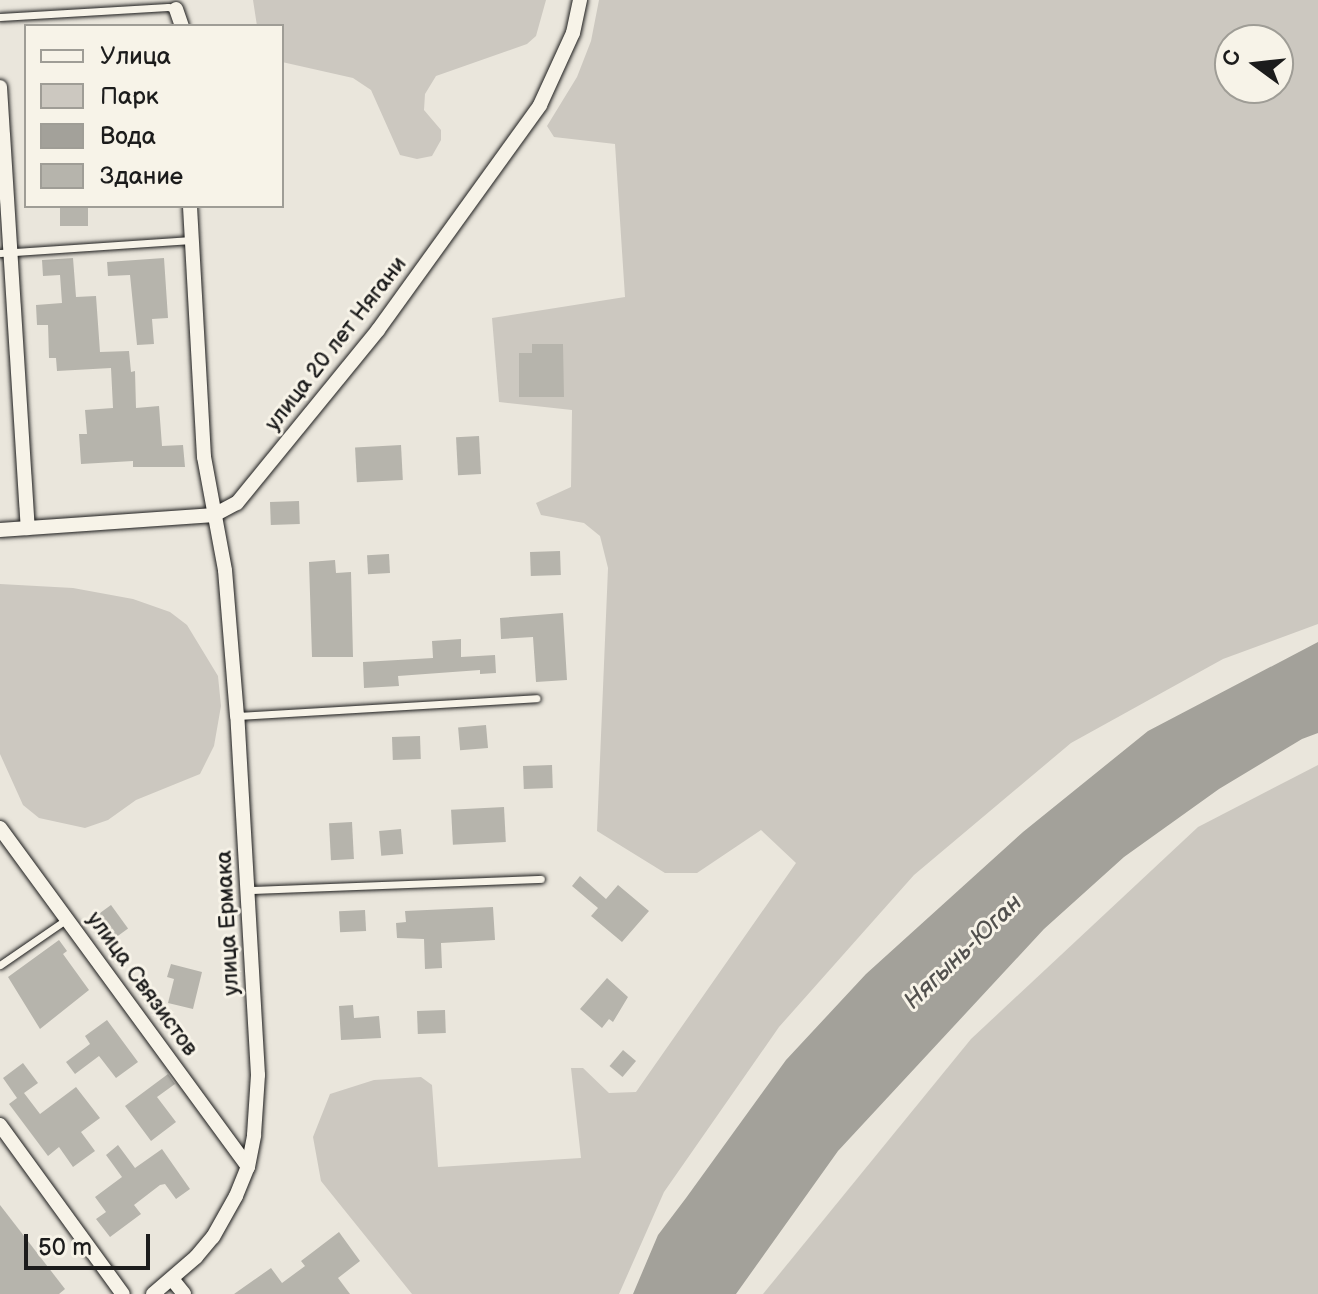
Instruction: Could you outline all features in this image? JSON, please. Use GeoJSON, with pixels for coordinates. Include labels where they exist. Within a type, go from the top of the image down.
{"type":"FeatureCollection","features":[{"type":"Feature","properties":{"kind":"street","name":"улица 20 лет Нягани"},"geometry":{"type":"LineString","coordinates":[[214,515],[237,503],[378,330],[458,222],[540,105],[573,33],[580,0]]}},
{"type":"Feature","properties":{"kind":"street"},"geometry":{"type":"LineString","coordinates":[[176,9],[181,24]]}},
{"type":"Feature","properties":{"kind":"street"},"geometry":{"type":"LineString","coordinates":[[0,87],[4,252],[28,528]]}},
{"type":"Feature","properties":{"kind":"street","name":"улица Ермака"},"geometry":{"type":"LineString","coordinates":[[153,1294],[213,1237],[248,1167],[258,1075],[237,716],[225,570],[204,457],[190,208]]}},
{"type":"Feature","properties":{"kind":"street"},"geometry":{"type":"LineString","coordinates":[[0,530],[214,515]]}},
{"type":"Feature","properties":{"kind":"street","name":"улица Связистов"},"geometry":{"type":"LineString","coordinates":[[0,828],[248,1167]]}},
{"type":"Feature","properties":{"kind":"street"},"geometry":{"type":"LineString","coordinates":[[0,1125],[123,1294]]}},
{"type":"Feature","properties":{"kind":"street"},"geometry":{"type":"LineString","coordinates":[[172,1279],[184,1294]]}},
{"type":"Feature","properties":{"kind":"lane"},"geometry":{"type":"LineString","coordinates":[[0,17],[176,9]]}},
{"type":"Feature","properties":{"kind":"lane"},"geometry":{"type":"LineString","coordinates":[[4,252],[192,240]]}},
{"type":"Feature","properties":{"kind":"lane"},"geometry":{"type":"LineString","coordinates":[[237,716],[536,698]]}},
{"type":"Feature","properties":{"kind":"lane"},"geometry":{"type":"LineString","coordinates":[[249,890],[541,879]]}},
{"type":"Feature","properties":{"kind":"lane"},"geometry":{"type":"LineString","coordinates":[[0,965],[68,919]]}},
{"type":"Feature","properties":{"kind":"green space"},"geometry":{"type":"Polygon","coordinates":[[[253,0],[546,0],[536,36],[527,44],[436,76],[425,94],[424,110],[441,130],[441,140],[432,156],[417,159],[400,155],[371,90],[353,78],[284,62],[284,24],[257,24],[253,0]]]}},
{"type":"Feature","properties":{"kind":"green space"},"geometry":{"type":"Polygon","coordinates":[[[599,0],[1318,0],[1318,624],[1223,659],[1071,743],[914,875],[779,1027],[664,1192],[619,1294],[412,1294],[321,1181],[313,1137],[330,1094],[374,1080],[421,1077],[432,1085],[438,1167],[581,1158],[571,1068],[583,1068],[609,1093],[636,1092],[796,863],[761,830],[697,873],[665,873],[597,831],[608,568],[600,536],[584,523],[541,515],[536,503],[571,487],[572,410],[499,402],[492,318],[625,297],[615,144],[554,137],[547,126],[577,77],[591,41],[599,0]]]}},
{"type":"Feature","properties":{"kind":"green space"},"geometry":{"type":"Polygon","coordinates":[[[0,584],[73,588],[133,599],[170,612],[187,625],[218,676],[221,706],[214,746],[200,774],[136,800],[108,820],[85,828],[39,818],[23,805],[0,754],[0,584]]]}},
{"type":"Feature","properties":{"kind":"green space"},"geometry":{"type":"Polygon","coordinates":[[[1318,765],[1318,1294],[763,1294],[971,1039],[1198,827],[1318,765]]]}},
{"type":"Feature","properties":{"kind":"water","name":"Нягынь-Юган"},"geometry":{"type":"Polygon","coordinates":[[[1318,642],[1318,733],[1302,739],[1219,789],[1124,857],[1044,929],[838,1151],[736,1294],[633,1294],[658,1235],[786,1060],[866,974],[1023,832],[1148,731],[1318,642]]]}},
{"type":"Feature","properties":{"kind":"building"},"geometry":{"type":"Polygon","coordinates":[[[60,208],[88,208],[88,226],[60,226],[60,208]]]}},
{"type":"Feature","properties":{"kind":"building"},"geometry":{"type":"Polygon","coordinates":[[[73,258],[76,297],[96,296],[100,352],[129,351],[131,372],[135,371],[136,408],[159,406],[162,446],[183,445],[185,467],[133,467],[133,461],[81,464],[79,434],[87,434],[85,410],[113,408],[111,368],[57,371],[56,358],[49,358],[48,325],[37,325],[36,305],[62,303],[60,275],[43,276],[42,260],[73,258]]]}},
{"type":"Feature","properties":{"kind":"building"},"geometry":{"type":"Polygon","coordinates":[[[164,258],[168,318],[152,319],[154,344],[137,345],[130,275],[108,276],[107,262],[164,258]]]}},
{"type":"Feature","properties":{"kind":"building"},"geometry":{"type":"Polygon","coordinates":[[[532,344],[563,344],[564,397],[519,397],[519,353],[532,353],[532,344]]]}},
{"type":"Feature","properties":{"kind":"building"},"geometry":{"type":"Polygon","coordinates":[[[479,436],[481,474],[458,475],[456,437],[479,436]]]}},
{"type":"Feature","properties":{"kind":"building"},"geometry":{"type":"Polygon","coordinates":[[[401,445],[403,480],[357,482],[355,447],[401,445]]]}},
{"type":"Feature","properties":{"kind":"building"},"geometry":{"type":"Polygon","coordinates":[[[299,501],[300,524],[271,525],[270,502],[299,501]]]}},
{"type":"Feature","properties":{"kind":"building"},"geometry":{"type":"Polygon","coordinates":[[[560,551],[561,575],[531,576],[530,552],[560,551]]]}},
{"type":"Feature","properties":{"kind":"building"},"geometry":{"type":"Polygon","coordinates":[[[389,554],[390,573],[368,574],[367,555],[389,554]]]}},
{"type":"Feature","properties":{"kind":"building"},"geometry":{"type":"Polygon","coordinates":[[[335,560],[336,573],[351,572],[353,657],[312,657],[309,562],[335,560]]]}},
{"type":"Feature","properties":{"kind":"building"},"geometry":{"type":"Polygon","coordinates":[[[563,613],[567,680],[536,682],[533,637],[501,639],[500,618],[563,613]]]}},
{"type":"Feature","properties":{"kind":"building"},"geometry":{"type":"Polygon","coordinates":[[[461,639],[461,657],[495,655],[496,673],[480,674],[480,670],[398,676],[399,686],[364,688],[363,662],[433,658],[432,641],[461,639]]]}},
{"type":"Feature","properties":{"kind":"building"},"geometry":{"type":"Polygon","coordinates":[[[486,725],[488,748],[460,750],[458,727],[486,725]]]}},
{"type":"Feature","properties":{"kind":"building"},"geometry":{"type":"Polygon","coordinates":[[[420,736],[421,759],[393,760],[392,737],[420,736]]]}},
{"type":"Feature","properties":{"kind":"building"},"geometry":{"type":"Polygon","coordinates":[[[552,765],[553,788],[524,789],[523,766],[552,765]]]}},
{"type":"Feature","properties":{"kind":"building"},"geometry":{"type":"Polygon","coordinates":[[[504,807],[506,842],[453,845],[451,810],[504,807]]]}},
{"type":"Feature","properties":{"kind":"building"},"geometry":{"type":"Polygon","coordinates":[[[352,822],[354,859],[331,860],[329,823],[352,822]]]}},
{"type":"Feature","properties":{"kind":"building"},"geometry":{"type":"Polygon","coordinates":[[[401,829],[403,854],[381,856],[379,831],[401,829]]]}},
{"type":"Feature","properties":{"kind":"building"},"geometry":{"type":"Polygon","coordinates":[[[580,876],[606,899],[618,885],[649,911],[622,942],[591,916],[598,908],[572,886],[580,876]]]}},
{"type":"Feature","properties":{"kind":"building"},"geometry":{"type":"Polygon","coordinates":[[[111,905],[128,928],[108,943],[91,920],[111,905]]]}},
{"type":"Feature","properties":{"kind":"building"},"geometry":{"type":"Polygon","coordinates":[[[493,907],[495,940],[441,943],[442,968],[425,969],[424,939],[397,938],[396,923],[406,922],[405,911],[493,907]]]}},
{"type":"Feature","properties":{"kind":"building"},"geometry":{"type":"Polygon","coordinates":[[[365,910],[366,931],[340,932],[339,911],[365,910]]]}},
{"type":"Feature","properties":{"kind":"building"},"geometry":{"type":"Polygon","coordinates":[[[59,940],[67,951],[63,954],[89,990],[40,1029],[8,977],[59,940]]]}},
{"type":"Feature","properties":{"kind":"building"},"geometry":{"type":"Polygon","coordinates":[[[171,964],[202,972],[193,1009],[168,1003],[174,979],[167,977],[171,964]]]}},
{"type":"Feature","properties":{"kind":"building"},"geometry":{"type":"Polygon","coordinates":[[[607,978],[628,997],[613,1022],[609,1019],[602,1028],[580,1009],[607,978]]]}},
{"type":"Feature","properties":{"kind":"building"},"geometry":{"type":"Polygon","coordinates":[[[353,1005],[354,1018],[379,1016],[381,1038],[341,1040],[339,1006],[353,1005]]]}},
{"type":"Feature","properties":{"kind":"building"},"geometry":{"type":"Polygon","coordinates":[[[445,1010],[446,1033],[418,1034],[417,1011],[445,1010]]]}},
{"type":"Feature","properties":{"kind":"building"},"geometry":{"type":"Polygon","coordinates":[[[107,1020],[138,1062],[116,1078],[99,1056],[75,1074],[66,1062],[90,1044],[85,1036],[107,1020]]]}},
{"type":"Feature","properties":{"kind":"building"},"geometry":{"type":"Polygon","coordinates":[[[623,1050],[636,1061],[623,1077],[610,1066],[623,1050]]]}},
{"type":"Feature","properties":{"kind":"building"},"geometry":{"type":"Polygon","coordinates":[[[23,1063],[38,1083],[24,1093],[40,1114],[76,1087],[100,1118],[81,1132],[95,1151],[73,1167],[59,1147],[48,1156],[9,1104],[17,1098],[3,1078],[23,1063]]]}},
{"type":"Feature","properties":{"kind":"building"},"geometry":{"type":"Polygon","coordinates":[[[168,1074],[175,1084],[157,1097],[176,1122],[151,1141],[125,1106],[168,1074]]]}},
{"type":"Feature","properties":{"kind":"building"},"geometry":{"type":"Polygon","coordinates":[[[118,1145],[135,1168],[162,1149],[190,1189],[176,1199],[165,1184],[160,1185],[134,1205],[141,1214],[110,1237],[96,1219],[106,1212],[95,1197],[122,1177],[106,1155],[118,1145]]]}},
{"type":"Feature","properties":{"kind":"building"},"geometry":{"type":"Polygon","coordinates":[[[0,1205],[65,1289],[59,1294],[0,1294],[0,1205]]]}},
{"type":"Feature","properties":{"kind":"building"},"geometry":{"type":"Polygon","coordinates":[[[339,1232],[360,1261],[338,1278],[350,1294],[234,1294],[271,1268],[282,1283],[305,1266],[301,1261],[339,1232]]]}}]}
